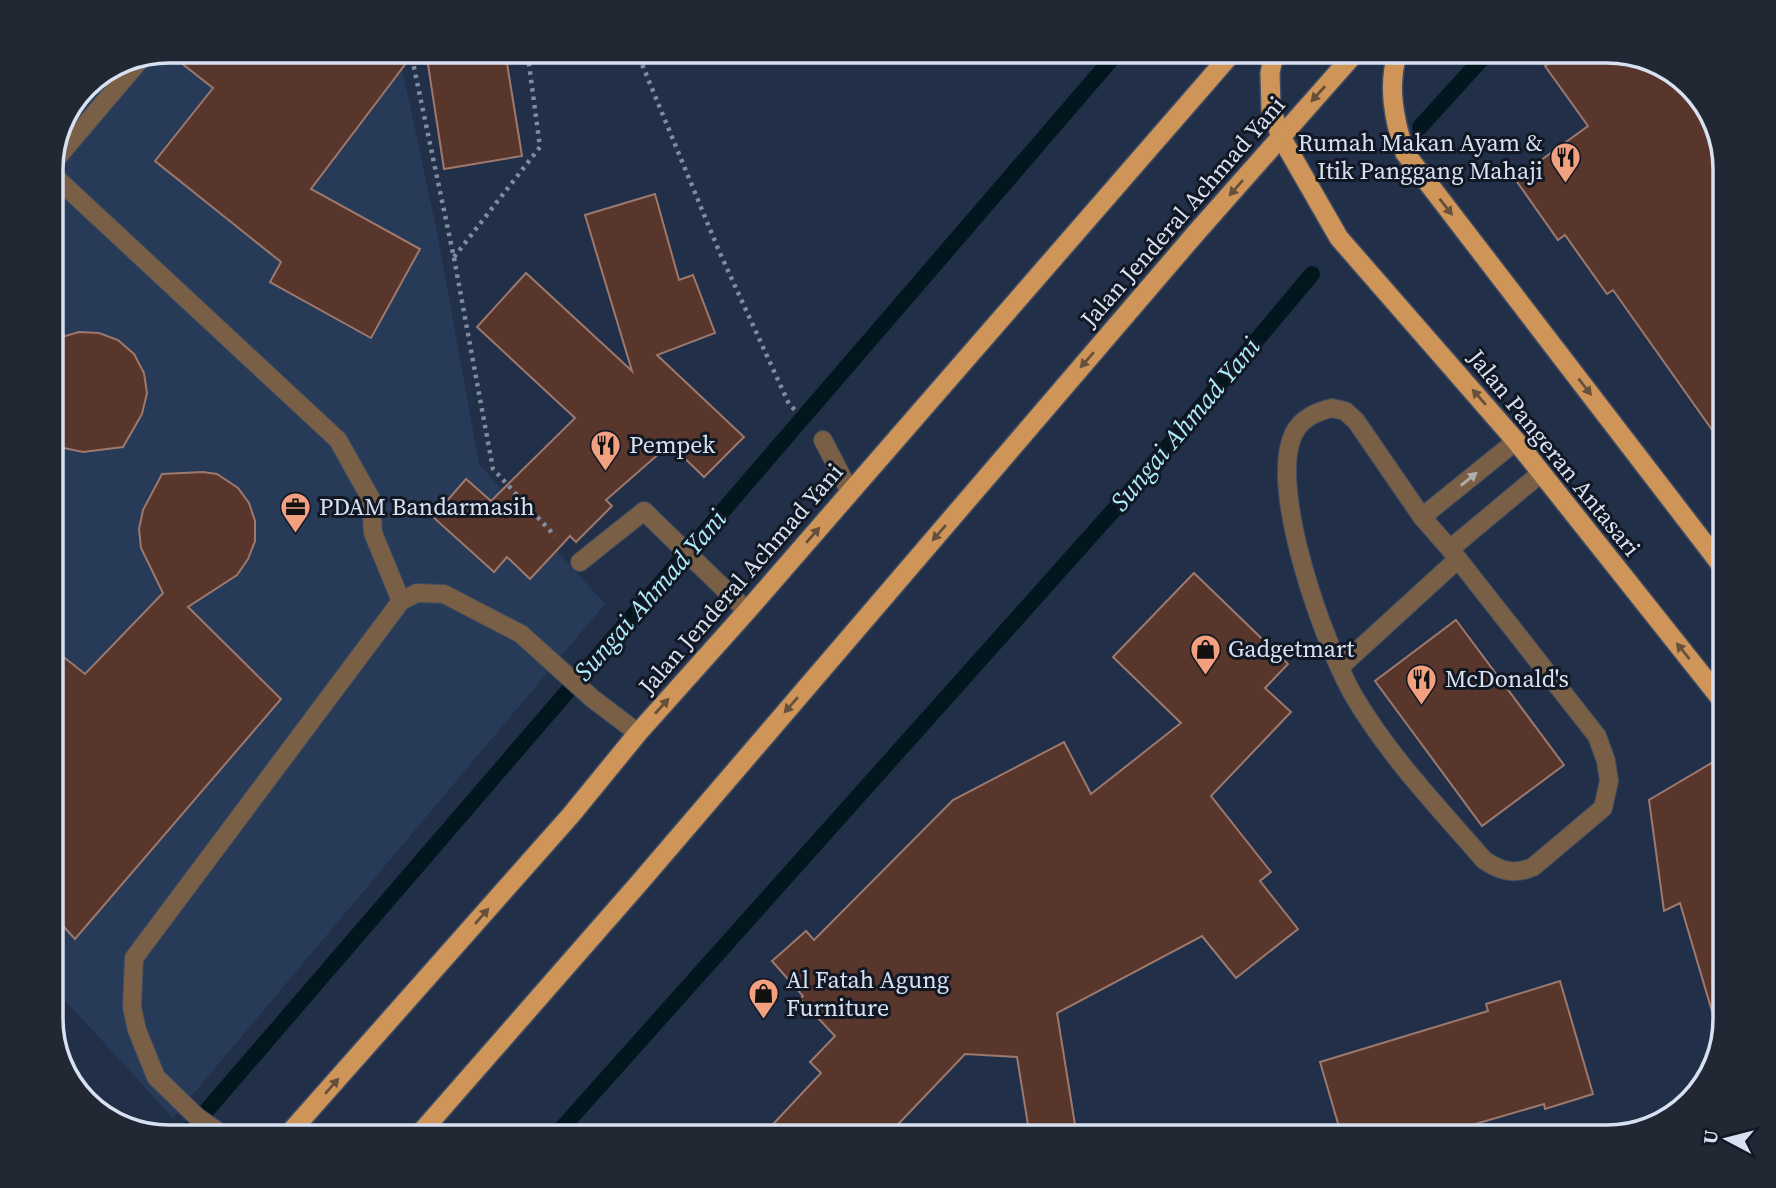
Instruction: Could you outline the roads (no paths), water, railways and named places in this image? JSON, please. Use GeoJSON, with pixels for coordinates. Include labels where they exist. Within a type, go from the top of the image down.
{"type":"FeatureCollection","features":[{"type":"Feature","properties":{"kind":"highway","name":"Jalan Jenderal Achmad Yani"},"geometry":{"type":"LineString","coordinates":[[297,1125],[571,816],[638,733],[1223,63]]}},
{"type":"Feature","properties":{"kind":"highway","name":"Jalan Pangeran Antasari"},"geometry":{"type":"LineString","coordinates":[[1272,63],[1271,109],[1281,136],[1339,238],[1516,441],[1713,689]]}},
{"type":"Feature","properties":{"kind":"highway","name":"Jalan Jenderal Achmad Yani"},"geometry":{"type":"LineString","coordinates":[[427,1125],[1346,63]]}},
{"type":"Feature","properties":{"kind":"highway"},"geometry":{"type":"LineString","coordinates":[[1395,63],[1394,121],[1405,153],[1713,554]]}},
{"type":"Feature","properties":{"kind":"lane"},"geometry":{"type":"LineString","coordinates":[[66,147],[131,70]]}},
{"type":"Feature","properties":{"kind":"lane"},"geometry":{"type":"LineString","coordinates":[[63,184],[338,440],[371,499],[373,533],[401,601]]}},
{"type":"Feature","properties":{"kind":"lane"},"geometry":{"type":"LineString","coordinates":[[1332,408],[1345,411],[1356,421],[1422,517],[1597,736],[1606,761],[1609,781],[1602,808],[1533,867],[1522,872],[1497,869],[1483,860],[1390,750],[1354,696],[1319,618],[1294,531],[1287,470],[1294,434],[1304,420],[1319,411],[1332,408]]}},
{"type":"Feature","properties":{"kind":"lane"},"geometry":{"type":"LineString","coordinates":[[823,440],[850,492]]}},
{"type":"Feature","properties":{"kind":"lane"},"geometry":{"type":"LineString","coordinates":[[1422,517],[1516,441]]}},
{"type":"Feature","properties":{"kind":"lane"},"geometry":{"type":"LineString","coordinates":[[1341,666],[1454,554],[1541,473]]}},
{"type":"Feature","properties":{"kind":"lane"},"geometry":{"type":"LineString","coordinates":[[580,562],[644,511],[747,611]]}},
{"type":"Feature","properties":{"kind":"lane"},"geometry":{"type":"LineString","coordinates":[[209,1125],[156,1077],[137,1030],[132,1007],[134,958],[401,601],[417,593],[444,594],[521,634],[593,699],[638,733]]}},
{"type":"Feature","properties":{"kind":"waterway","name":"Sungai Ahmad Yani"},"geometry":{"type":"LineString","coordinates":[[194,1125],[1108,63]]}},
{"type":"Feature","properties":{"kind":"waterway","name":"Sungai Ahmad Yani"},"geometry":{"type":"LineString","coordinates":[[1420,127],[1478,63]]}},
{"type":"Feature","properties":{"kind":"waterway","name":"Sungai Ahmad Yani"},"geometry":{"type":"LineString","coordinates":[[565,1125],[1128,494],[1312,274]]}},
{"type":"Feature","properties":{"kind":"place","name":"Rumah Makan Ayam & Itik Panggang Mahaji"},"geometry":{"type":"Point","coordinates":[1566,184]}},
{"type":"Feature","properties":{"kind":"place","name":"Pempek"},"geometry":{"type":"Point","coordinates":[606,472]}},
{"type":"Feature","properties":{"kind":"place","name":"PDAM Bandarmasih"},"geometry":{"type":"Point","coordinates":[296,534]}},
{"type":"Feature","properties":{"kind":"place","name":"Gadgetmart"},"geometry":{"type":"Point","coordinates":[1205,676]}},
{"type":"Feature","properties":{"kind":"place","name":"McDonald's"},"geometry":{"type":"Point","coordinates":[1422,706]}},
{"type":"Feature","properties":{"kind":"place","name":"Al Fatah Agung Furniture"},"geometry":{"type":"Point","coordinates":[763,1021]}}]}
